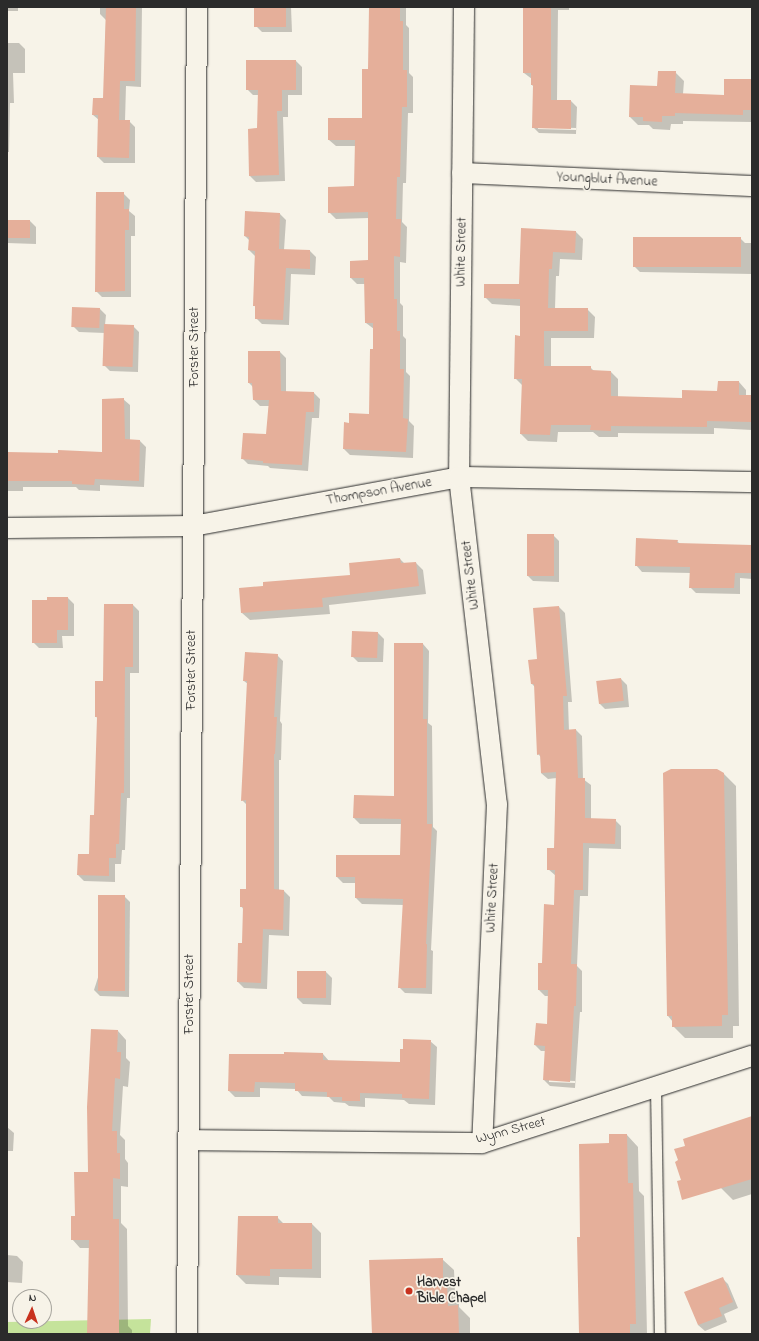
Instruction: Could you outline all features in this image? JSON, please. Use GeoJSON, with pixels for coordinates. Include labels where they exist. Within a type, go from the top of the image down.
{"type":"FeatureCollection","features":[{"type":"Feature","properties":{"kind":"street","name":"Forster Street"},"geometry":{"type":"LineString","coordinates":[[187,1334],[197,7]]}},
{"type":"Feature","properties":{"kind":"street","name":"White Street"},"geometry":{"type":"LineString","coordinates":[[464,7],[459,477],[497,804],[482,1142]]}},
{"type":"Feature","properties":{"kind":"street","name":"Youngblut Avenue"},"geometry":{"type":"LineString","coordinates":[[462,173],[752,186]]}},
{"type":"Feature","properties":{"kind":"street","name":"Thompson Avenue"},"geometry":{"type":"LineString","coordinates":[[7,528],[193,526],[459,477],[752,482]]}},
{"type":"Feature","properties":{"kind":"street","name":"Wynn Street"},"geometry":{"type":"LineString","coordinates":[[188,1140],[482,1142],[752,1056]]}},
{"type":"Feature","properties":{"kind":"lane"},"geometry":{"type":"LineString","coordinates":[[656,1087],[660,1334]]}},
{"type":"Feature","properties":{"kind":"green space"},"geometry":{"type":"Polygon","coordinates":[[[151,1319],[150,1334],[7,1334],[7,1322],[12,1322],[12,1329],[52,1329],[52,1321],[151,1319]]]}},
{"type":"Feature","properties":{"kind":"building"},"geometry":{"type":"Polygon","coordinates":[[[106,7],[136,7],[135,81],[120,81],[119,120],[130,120],[129,158],[97,157],[98,115],[92,115],[93,98],[103,98],[106,7]]]}},
{"type":"Feature","properties":{"kind":"building"},"geometry":{"type":"Polygon","coordinates":[[[254,7],[286,7],[286,27],[254,27],[254,7]]]}},
{"type":"Feature","properties":{"kind":"building"},"geometry":{"type":"Polygon","coordinates":[[[369,7],[400,7],[400,21],[403,21],[403,70],[407,70],[407,107],[402,107],[400,177],[397,177],[396,219],[401,219],[400,257],[394,256],[394,299],[397,299],[397,331],[400,331],[400,369],[404,369],[403,418],[408,419],[406,452],[343,449],[344,422],[349,423],[349,413],[369,414],[370,349],[373,349],[373,323],[365,323],[364,278],[350,278],[350,261],[368,260],[368,212],[328,213],[328,187],[354,186],[355,140],[328,140],[328,118],[362,118],[362,69],[368,69],[369,7]]]}},
{"type":"Feature","properties":{"kind":"building"},"geometry":{"type":"Polygon","coordinates":[[[523,7],[551,7],[551,100],[571,100],[571,129],[532,128],[533,85],[531,85],[531,73],[523,73],[523,7]]]}},
{"type":"Feature","properties":{"kind":"building"},"geometry":{"type":"Polygon","coordinates":[[[246,60],[296,60],[296,90],[282,90],[282,111],[277,111],[279,175],[249,176],[248,129],[257,128],[258,90],[246,90],[246,60]]]}},
{"type":"Feature","properties":{"kind":"building"},"geometry":{"type":"Polygon","coordinates":[[[658,71],[676,71],[675,93],[724,95],[724,79],[752,79],[752,110],[743,110],[743,115],[675,113],[675,116],[662,116],[662,122],[643,121],[643,117],[629,117],[630,85],[657,86],[658,71]]]}},
{"type":"Feature","properties":{"kind":"building"},"geometry":{"type":"Polygon","coordinates":[[[96,192],[124,192],[124,209],[129,209],[129,230],[125,230],[125,291],[95,292],[96,192]]]}},
{"type":"Feature","properties":{"kind":"building"},"geometry":{"type":"Polygon","coordinates":[[[245,211],[280,213],[279,249],[310,250],[310,269],[286,268],[283,320],[255,319],[255,306],[253,306],[255,251],[248,250],[249,237],[244,236],[245,211]]]}},
{"type":"Feature","properties":{"kind":"building"},"geometry":{"type":"Polygon","coordinates":[[[7,220],[30,220],[30,238],[7,238],[7,220]]]}},
{"type":"Feature","properties":{"kind":"building"},"geometry":{"type":"Polygon","coordinates":[[[521,228],[576,231],[575,253],[553,252],[552,269],[549,269],[548,308],[588,308],[588,331],[544,331],[544,366],[591,366],[591,370],[611,371],[611,396],[682,398],[682,390],[717,391],[718,381],[739,381],[739,395],[752,395],[752,422],[707,421],[707,427],[611,426],[611,431],[590,430],[591,425],[551,425],[550,435],[520,434],[522,379],[514,379],[515,335],[520,336],[520,299],[484,298],[484,284],[519,284],[521,228]]]}},
{"type":"Feature","properties":{"kind":"building"},"geometry":{"type":"Polygon","coordinates":[[[633,237],[741,237],[741,267],[633,267],[633,237]]]}},
{"type":"Feature","properties":{"kind":"building"},"geometry":{"type":"Polygon","coordinates":[[[72,307],[100,308],[99,328],[71,327],[72,307]]]}},
{"type":"Feature","properties":{"kind":"building"},"geometry":{"type":"Polygon","coordinates":[[[104,324],[134,325],[133,367],[103,366],[104,324]]]}},
{"type":"Feature","properties":{"kind":"building"},"geometry":{"type":"Polygon","coordinates":[[[248,351],[280,351],[281,391],[314,392],[314,412],[306,412],[302,465],[263,463],[263,461],[241,459],[243,433],[266,434],[269,400],[253,400],[252,383],[248,383],[248,351]]]}},
{"type":"Feature","properties":{"kind":"building"},"geometry":{"type":"Polygon","coordinates":[[[124,398],[125,439],[140,440],[139,481],[95,479],[94,485],[72,484],[72,481],[7,481],[7,452],[58,453],[58,450],[102,452],[102,399],[124,398]]]}},
{"type":"Feature","properties":{"kind":"building"},"geometry":{"type":"Polygon","coordinates":[[[527,534],[554,534],[554,576],[527,576],[527,534]]]}},
{"type":"Feature","properties":{"kind":"building"},"geometry":{"type":"Polygon","coordinates":[[[636,538],[678,540],[677,543],[752,545],[752,573],[735,573],[734,588],[689,588],[690,567],[635,566],[636,538]]]}},
{"type":"Feature","properties":{"kind":"building"},"geometry":{"type":"Polygon","coordinates":[[[400,558],[401,563],[416,562],[419,586],[322,598],[323,607],[241,613],[239,588],[263,586],[263,582],[350,575],[349,563],[400,558]]]}},
{"type":"Feature","properties":{"kind":"building"},"geometry":{"type":"Polygon","coordinates":[[[47,597],[68,597],[68,630],[57,630],[57,643],[32,643],[32,600],[47,600],[47,597]]]}},
{"type":"Feature","properties":{"kind":"building"},"geometry":{"type":"Polygon","coordinates":[[[104,604],[133,604],[133,667],[125,667],[124,793],[121,793],[119,844],[116,844],[116,858],[109,858],[109,876],[77,875],[78,854],[89,854],[90,815],[94,815],[97,717],[95,717],[95,681],[103,681],[104,604]]]}},
{"type":"Feature","properties":{"kind":"building"},"geometry":{"type":"Polygon","coordinates":[[[559,606],[567,696],[563,696],[564,730],[576,729],[578,778],[585,778],[585,818],[616,819],[615,844],[583,843],[583,890],[574,890],[571,964],[577,964],[576,1006],[574,1006],[570,1082],[543,1080],[545,1046],[534,1045],[536,1023],[547,1024],[548,990],[538,990],[538,963],[542,963],[544,904],[554,905],[555,870],[547,870],[547,848],[554,848],[556,772],[541,773],[540,754],[537,755],[534,684],[531,684],[528,660],[537,659],[533,608],[559,606]]]}},
{"type":"Feature","properties":{"kind":"building"},"geometry":{"type":"Polygon","coordinates":[[[352,631],[378,632],[377,658],[351,657],[352,631]]]}},
{"type":"Feature","properties":{"kind":"building"},"geometry":{"type":"Polygon","coordinates":[[[394,643],[423,643],[423,719],[427,719],[427,824],[432,824],[426,944],[426,988],[398,988],[403,899],[355,898],[355,877],[336,877],[336,855],[400,855],[401,819],[353,818],[354,795],[394,796],[394,643]]]}},
{"type":"Feature","properties":{"kind":"building"},"geometry":{"type":"Polygon","coordinates":[[[245,652],[278,654],[274,717],[277,717],[274,754],[274,889],[284,890],[283,930],[263,929],[261,983],[237,982],[238,943],[242,943],[243,907],[240,907],[240,889],[246,889],[246,800],[241,801],[247,681],[243,681],[245,652]]]}},
{"type":"Feature","properties":{"kind":"building"},"geometry":{"type":"Polygon","coordinates":[[[621,678],[624,701],[599,704],[596,681],[621,678]]]}},
{"type":"Feature","properties":{"kind":"building"},"geometry":{"type":"Polygon","coordinates":[[[671,769],[717,769],[724,773],[728,1015],[722,1015],[722,1026],[672,1027],[672,1016],[667,1016],[663,773],[671,769]]]}},
{"type":"Feature","properties":{"kind":"building"},"geometry":{"type":"Polygon","coordinates":[[[98,895],[125,895],[125,991],[98,991],[98,895]]]}},
{"type":"Feature","properties":{"kind":"building"},"geometry":{"type":"Polygon","coordinates":[[[297,971],[326,971],[326,998],[297,998],[297,971]]]}},
{"type":"Feature","properties":{"kind":"building"},"geometry":{"type":"Polygon","coordinates":[[[91,1029],[118,1030],[117,1052],[121,1052],[120,1079],[115,1078],[112,1131],[117,1131],[117,1153],[120,1153],[120,1179],[113,1178],[113,1219],[119,1219],[119,1334],[87,1334],[89,1240],[71,1240],[71,1216],[75,1216],[74,1172],[88,1172],[87,1107],[91,1029]]]}},
{"type":"Feature","properties":{"kind":"building"},"geometry":{"type":"Polygon","coordinates":[[[403,1039],[431,1040],[429,1099],[402,1098],[402,1094],[360,1093],[360,1101],[342,1101],[342,1097],[327,1097],[327,1092],[295,1091],[295,1083],[255,1082],[254,1092],[228,1091],[229,1054],[284,1054],[284,1052],[323,1053],[323,1060],[400,1062],[400,1049],[403,1049],[403,1039]]]}},
{"type":"Feature","properties":{"kind":"building"},"geometry":{"type":"Polygon","coordinates":[[[752,1116],[752,1179],[682,1200],[677,1181],[681,1180],[675,1162],[678,1160],[674,1149],[685,1146],[683,1139],[752,1116]]]}},
{"type":"Feature","properties":{"kind":"building"},"geometry":{"type":"Polygon","coordinates":[[[609,1134],[627,1134],[628,1183],[633,1183],[636,1324],[630,1324],[630,1334],[579,1334],[577,1237],[580,1237],[579,1144],[609,1143],[609,1134]]]}},
{"type":"Feature","properties":{"kind":"building"},"geometry":{"type":"Polygon","coordinates":[[[238,1216],[278,1216],[278,1223],[312,1223],[312,1269],[270,1269],[270,1276],[236,1275],[238,1216]]]}},
{"type":"Feature","properties":{"kind":"building","name":"Harvest Bible Chapel"},"geometry":{"type":"Polygon","coordinates":[[[443,1258],[443,1285],[447,1284],[448,1306],[458,1305],[459,1334],[372,1334],[369,1260],[443,1258]]]}},
{"type":"Feature","properties":{"kind":"building"},"geometry":{"type":"Polygon","coordinates":[[[723,1277],[733,1302],[719,1308],[722,1316],[698,1325],[684,1292],[723,1277]]]}},
{"type":"Feature","properties":{"kind":"place","name":"Harvest Bible Chapel"},"geometry":{"type":"Point","coordinates":[409,1291]}}]}
